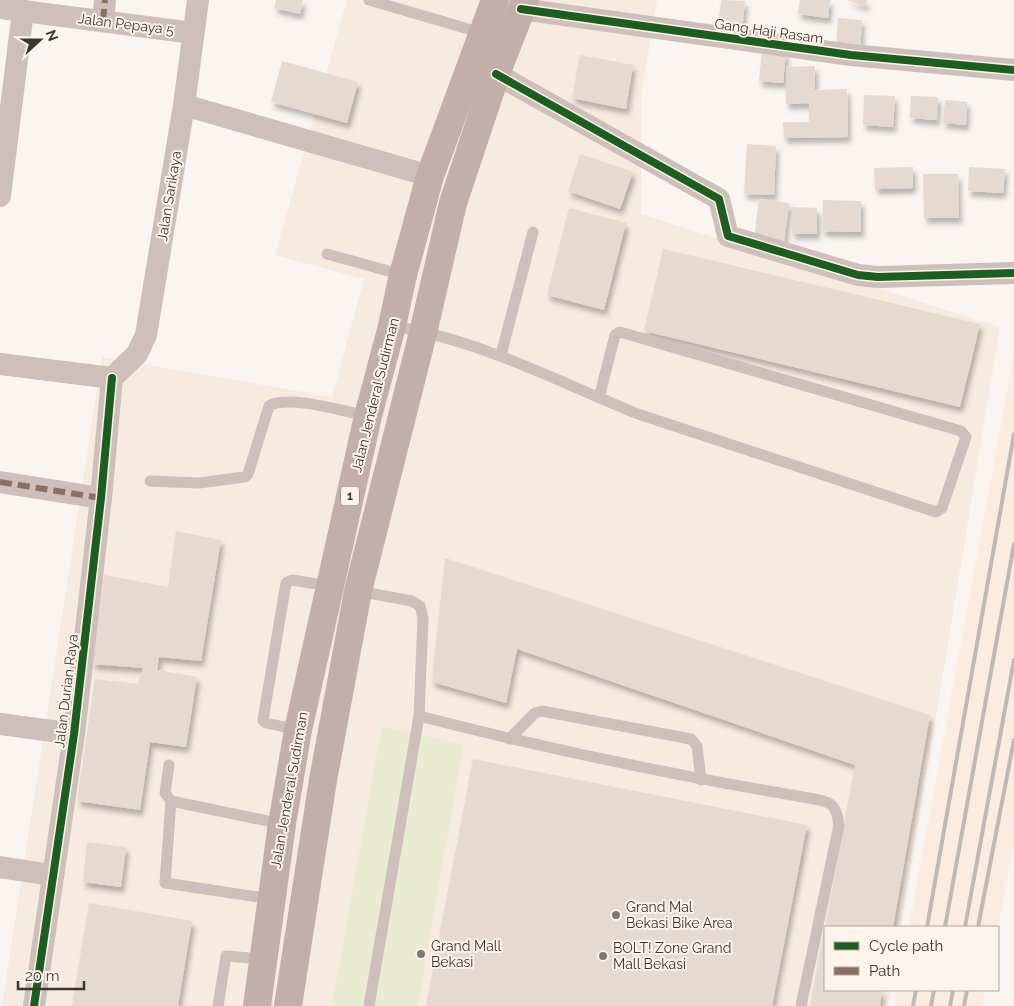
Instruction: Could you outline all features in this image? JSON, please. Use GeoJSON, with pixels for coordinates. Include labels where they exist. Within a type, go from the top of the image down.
{"type":"FeatureCollection","features":[{"type":"Feature","properties":{"kind":"highway","name":"Jalan Jenderal Sudirman"},"geometry":{"type":"LineString","coordinates":[[257,1006],[282,824],[298,730],[368,416],[430,176],[495,0]]}},
{"type":"Feature","properties":{"kind":"highway","name":"1"},"geometry":{"type":"LineString","coordinates":[[288,1006],[323,780],[358,592],[423,333],[453,203],[496,74],[523,5]]}},
{"type":"Feature","properties":{"kind":"highway"},"geometry":{"type":"LineString","coordinates":[[329,586],[358,592]]}},
{"type":"Feature","properties":{"kind":"street","name":"Jalan Sarikaya"},"geometry":{"type":"LineString","coordinates":[[112,378],[137,354],[146,335],[184,105],[198,0]]}},
{"type":"Feature","properties":{"kind":"street","name":"Gang Haji Rasam"},"geometry":{"type":"LineString","coordinates":[[523,5],[842,54],[1014,70]]}},
{"type":"Feature","properties":{"kind":"street","name":"Jalan Pepaya 5"},"geometry":{"type":"LineString","coordinates":[[0,8],[23,11],[104,11],[194,33]]}},
{"type":"Feature","properties":{"kind":"street"},"geometry":{"type":"LineString","coordinates":[[0,196],[23,11]]}},
{"type":"Feature","properties":{"kind":"street"},"geometry":{"type":"LineString","coordinates":[[496,74],[719,199],[728,236],[858,275],[878,277],[1014,273]]}},
{"type":"Feature","properties":{"kind":"street"},"geometry":{"type":"LineString","coordinates":[[184,105],[430,176]]}},
{"type":"Feature","properties":{"kind":"street"},"geometry":{"type":"LineString","coordinates":[[0,364],[112,378]]}},
{"type":"Feature","properties":{"kind":"street","name":"Jalan Durian Raya"},"geometry":{"type":"LineString","coordinates":[[34,1006],[74,734],[101,498],[112,378]]}},
{"type":"Feature","properties":{"kind":"street"},"geometry":{"type":"LineString","coordinates":[[0,482],[101,498]]}},
{"type":"Feature","properties":{"kind":"street"},"geometry":{"type":"LineString","coordinates":[[0,724],[74,734]]}},
{"type":"Feature","properties":{"kind":"street"},"geometry":{"type":"LineString","coordinates":[[0,867],[52,875]]}},
{"type":"Feature","properties":{"kind":"lane"},"geometry":{"type":"LineString","coordinates":[[369,0],[483,34]]}},
{"type":"Feature","properties":{"kind":"lane"},"geometry":{"type":"LineString","coordinates":[[501,355],[533,232]]}},
{"type":"Feature","properties":{"kind":"lane"},"geometry":{"type":"LineString","coordinates":[[327,254],[403,275]]}},
{"type":"Feature","properties":{"kind":"lane"},"geometry":{"type":"LineString","coordinates":[[392,326],[501,355],[599,398],[638,414],[936,512],[941,510],[966,437],[961,431],[620,332],[615,335],[599,398]]}},
{"type":"Feature","properties":{"kind":"lane"},"geometry":{"type":"LineString","coordinates":[[150,481],[198,484],[245,477],[248,474],[269,406],[274,403],[289,402],[368,416]]}},
{"type":"Feature","properties":{"kind":"lane"},"geometry":{"type":"LineString","coordinates":[[298,730],[266,723],[263,720],[286,583],[292,580],[329,586]]}},
{"type":"Feature","properties":{"kind":"lane"},"geometry":{"type":"LineString","coordinates":[[358,592],[412,601],[420,606],[423,618],[424,642],[418,716],[369,1006]]}},
{"type":"Feature","properties":{"kind":"lane"},"geometry":{"type":"LineString","coordinates":[[509,739],[535,713],[542,711],[691,739],[697,746],[701,780]]}},
{"type":"Feature","properties":{"kind":"lane"},"geometry":{"type":"LineString","coordinates":[[418,716],[509,739],[701,780],[826,801],[837,810],[839,825],[801,1006]]}},
{"type":"Feature","properties":{"kind":"lane"},"geometry":{"type":"LineString","coordinates":[[169,765],[166,793],[171,801],[165,883],[271,899]]}},
{"type":"Feature","properties":{"kind":"lane"},"geometry":{"type":"LineString","coordinates":[[171,801],[282,824]]}},
{"type":"Feature","properties":{"kind":"lane"},"geometry":{"type":"LineString","coordinates":[[218,1006],[226,956],[263,959]]}},
{"type":"Feature","properties":{"kind":"shaded area"},"geometry":{"type":"Polygon","coordinates":[[[347,0],[657,0],[641,97],[641,214],[1000,327],[901,926],[824,926],[824,991],[891,991],[888,1006],[2,1006],[102,357],[332,397],[364,279],[275,255],[347,0]]]}},
{"type":"Feature","properties":{"kind":"shaded area"},"geometry":{"type":"Polygon","coordinates":[[[1014,354],[1014,845],[998,926],[909,926],[1014,354]]]}},
{"type":"Feature","properties":{"kind":"shaded area"},"geometry":{"type":"Polygon","coordinates":[[[897,991],[985,991],[982,1006],[894,1006],[897,991]]]}},
{"type":"Feature","properties":{"kind":"green space"},"geometry":{"type":"Polygon","coordinates":[[[382,726],[463,745],[418,1006],[332,1006],[382,726]]]}},
{"type":"Feature","properties":{"kind":"building"},"geometry":{"type":"Polygon","coordinates":[[[276,0],[303,0],[300,14],[274,8],[276,0]]]}},
{"type":"Feature","properties":{"kind":"building"},"geometry":{"type":"Polygon","coordinates":[[[721,0],[745,1],[742,31],[718,28],[721,0]]]}},
{"type":"Feature","properties":{"kind":"building"},"geometry":{"type":"Polygon","coordinates":[[[800,0],[830,0],[828,18],[798,14],[800,0]]]}},
{"type":"Feature","properties":{"kind":"building"},"geometry":{"type":"Polygon","coordinates":[[[847,0],[867,0],[865,6],[847,0]]]}},
{"type":"Feature","properties":{"kind":"building"},"geometry":{"type":"Polygon","coordinates":[[[838,18],[862,20],[860,54],[836,52],[838,18]]]}},
{"type":"Feature","properties":{"kind":"building"},"geometry":{"type":"Polygon","coordinates":[[[762,50],[786,53],[783,83],[759,81],[762,50]]]}},
{"type":"Feature","properties":{"kind":"building"},"geometry":{"type":"Polygon","coordinates":[[[580,55],[633,65],[626,109],[572,98],[580,55]]]}},
{"type":"Feature","properties":{"kind":"building"},"geometry":{"type":"Polygon","coordinates":[[[282,61],[358,82],[347,123],[271,102],[282,61]]]}},
{"type":"Feature","properties":{"kind":"building"},"geometry":{"type":"Polygon","coordinates":[[[815,66],[815,90],[847,89],[848,137],[784,138],[783,122],[809,122],[809,103],[786,104],[786,67],[815,66]]]}},
{"type":"Feature","properties":{"kind":"building"},"geometry":{"type":"Polygon","coordinates":[[[864,95],[895,96],[893,127],[863,125],[864,95]]]}},
{"type":"Feature","properties":{"kind":"building"},"geometry":{"type":"Polygon","coordinates":[[[911,96],[938,97],[937,120],[910,118],[911,96]]]}},
{"type":"Feature","properties":{"kind":"building"},"geometry":{"type":"Polygon","coordinates":[[[945,100],[967,102],[966,125],[943,123],[945,100]]]}},
{"type":"Feature","properties":{"kind":"building"},"geometry":{"type":"Polygon","coordinates":[[[747,144],[776,146],[774,195],[744,194],[747,144]]]}},
{"type":"Feature","properties":{"kind":"building"},"geometry":{"type":"Polygon","coordinates":[[[580,154],[633,172],[620,209],[568,191],[580,154]]]}},
{"type":"Feature","properties":{"kind":"building"},"geometry":{"type":"Polygon","coordinates":[[[913,167],[913,188],[875,189],[874,168],[913,167]]]}},
{"type":"Feature","properties":{"kind":"building"},"geometry":{"type":"Polygon","coordinates":[[[969,167],[1005,169],[1003,193],[968,191],[969,167]]]}},
{"type":"Feature","properties":{"kind":"building"},"geometry":{"type":"Polygon","coordinates":[[[923,174],[958,174],[959,218],[924,218],[923,174]]]}},
{"type":"Feature","properties":{"kind":"building"},"geometry":{"type":"Polygon","coordinates":[[[759,199],[789,203],[784,245],[754,240],[759,199]]]}},
{"type":"Feature","properties":{"kind":"building"},"geometry":{"type":"Polygon","coordinates":[[[823,200],[861,201],[861,232],[822,231],[823,200]]]}},
{"type":"Feature","properties":{"kind":"building"},"geometry":{"type":"Polygon","coordinates":[[[792,207],[817,208],[817,234],[792,234],[792,207]]]}},
{"type":"Feature","properties":{"kind":"building"},"geometry":{"type":"Polygon","coordinates":[[[569,208],[626,223],[604,310],[547,295],[569,208]]]}},
{"type":"Feature","properties":{"kind":"building"},"geometry":{"type":"Polygon","coordinates":[[[663,249],[980,324],[960,407],[644,331],[663,249]]]}},
{"type":"Feature","properties":{"kind":"building"},"geometry":{"type":"Polygon","coordinates":[[[176,531],[221,540],[201,661],[159,657],[157,670],[197,677],[186,747],[150,742],[140,810],[77,801],[95,679],[138,684],[143,668],[92,664],[104,575],[168,587],[176,531]]]}},
{"type":"Feature","properties":{"kind":"building"},"geometry":{"type":"Polygon","coordinates":[[[445,558],[930,715],[893,926],[825,926],[855,765],[517,649],[506,703],[432,682],[445,558]]]}},
{"type":"Feature","properties":{"kind":"building","name":"Grand Mal Bekasi Bike Area"},"geometry":{"type":"Polygon","coordinates":[[[473,759],[807,825],[772,1006],[426,1006],[473,759]]]}},
{"type":"Feature","properties":{"kind":"building"},"geometry":{"type":"Polygon","coordinates":[[[87,842],[126,847],[121,887],[83,882],[87,842]]]}},
{"type":"Feature","properties":{"kind":"building"},"geometry":{"type":"Polygon","coordinates":[[[89,903],[192,921],[178,1006],[72,1006],[89,903]]]}},
{"type":"Feature","properties":{"kind":"building"},"geometry":{"type":"Polygon","coordinates":[[[824,929],[824,991],[882,991],[880,1006],[810,1006],[824,929]]]}},
{"type":"Feature","properties":{"kind":"railway"},"geometry":{"type":"LineString","coordinates":[[927,926],[1014,434]]}},
{"type":"Feature","properties":{"kind":"railway"},"geometry":{"type":"LineString","coordinates":[[945,926],[1014,544]]}},
{"type":"Feature","properties":{"kind":"railway"},"geometry":{"type":"LineString","coordinates":[[965,926],[1014,660]]}},
{"type":"Feature","properties":{"kind":"railway"},"geometry":{"type":"LineString","coordinates":[[978,926],[1014,740]]}},
{"type":"Feature","properties":{"kind":"railway"},"geometry":{"type":"LineString","coordinates":[[913,1006],[916,991]]}},
{"type":"Feature","properties":{"kind":"railway"},"geometry":{"type":"LineString","coordinates":[[931,1006],[934,991]]}},
{"type":"Feature","properties":{"kind":"railway"},"geometry":{"type":"LineString","coordinates":[[950,1006],[953,991]]}},
{"type":"Feature","properties":{"kind":"railway"},"geometry":{"type":"LineString","coordinates":[[964,1006],[967,991]]}},
{"type":"Feature","properties":{"kind":"marked path"},"geometry":{"type":"LineString","coordinates":[[103,21],[105,0]]}},
{"type":"Feature","properties":{"kind":"marked path"},"geometry":{"type":"LineString","coordinates":[[0,482],[101,498]]}},
{"type":"Feature","properties":{"kind":"cycle path"},"geometry":{"type":"LineString","coordinates":[[521,9],[851,55],[1014,70]]}},
{"type":"Feature","properties":{"kind":"cycle path"},"geometry":{"type":"LineString","coordinates":[[496,74],[719,199],[728,236],[858,275],[878,277],[1014,273]]}},
{"type":"Feature","properties":{"kind":"cycle path"},"geometry":{"type":"LineString","coordinates":[[34,1006],[74,734],[101,498],[112,378]]}},
{"type":"Feature","properties":{"kind":"place","name":"Grand Mal Bekasi Bike Area"},"geometry":{"type":"Point","coordinates":[616,915]}},
{"type":"Feature","properties":{"kind":"place","name":"Grand Mall Bekasi"},"geometry":{"type":"Point","coordinates":[421,954]}},
{"type":"Feature","properties":{"kind":"place","name":"BOLT! Zone Grand Mall Bekasi"},"geometry":{"type":"Point","coordinates":[603,956]}}]}
